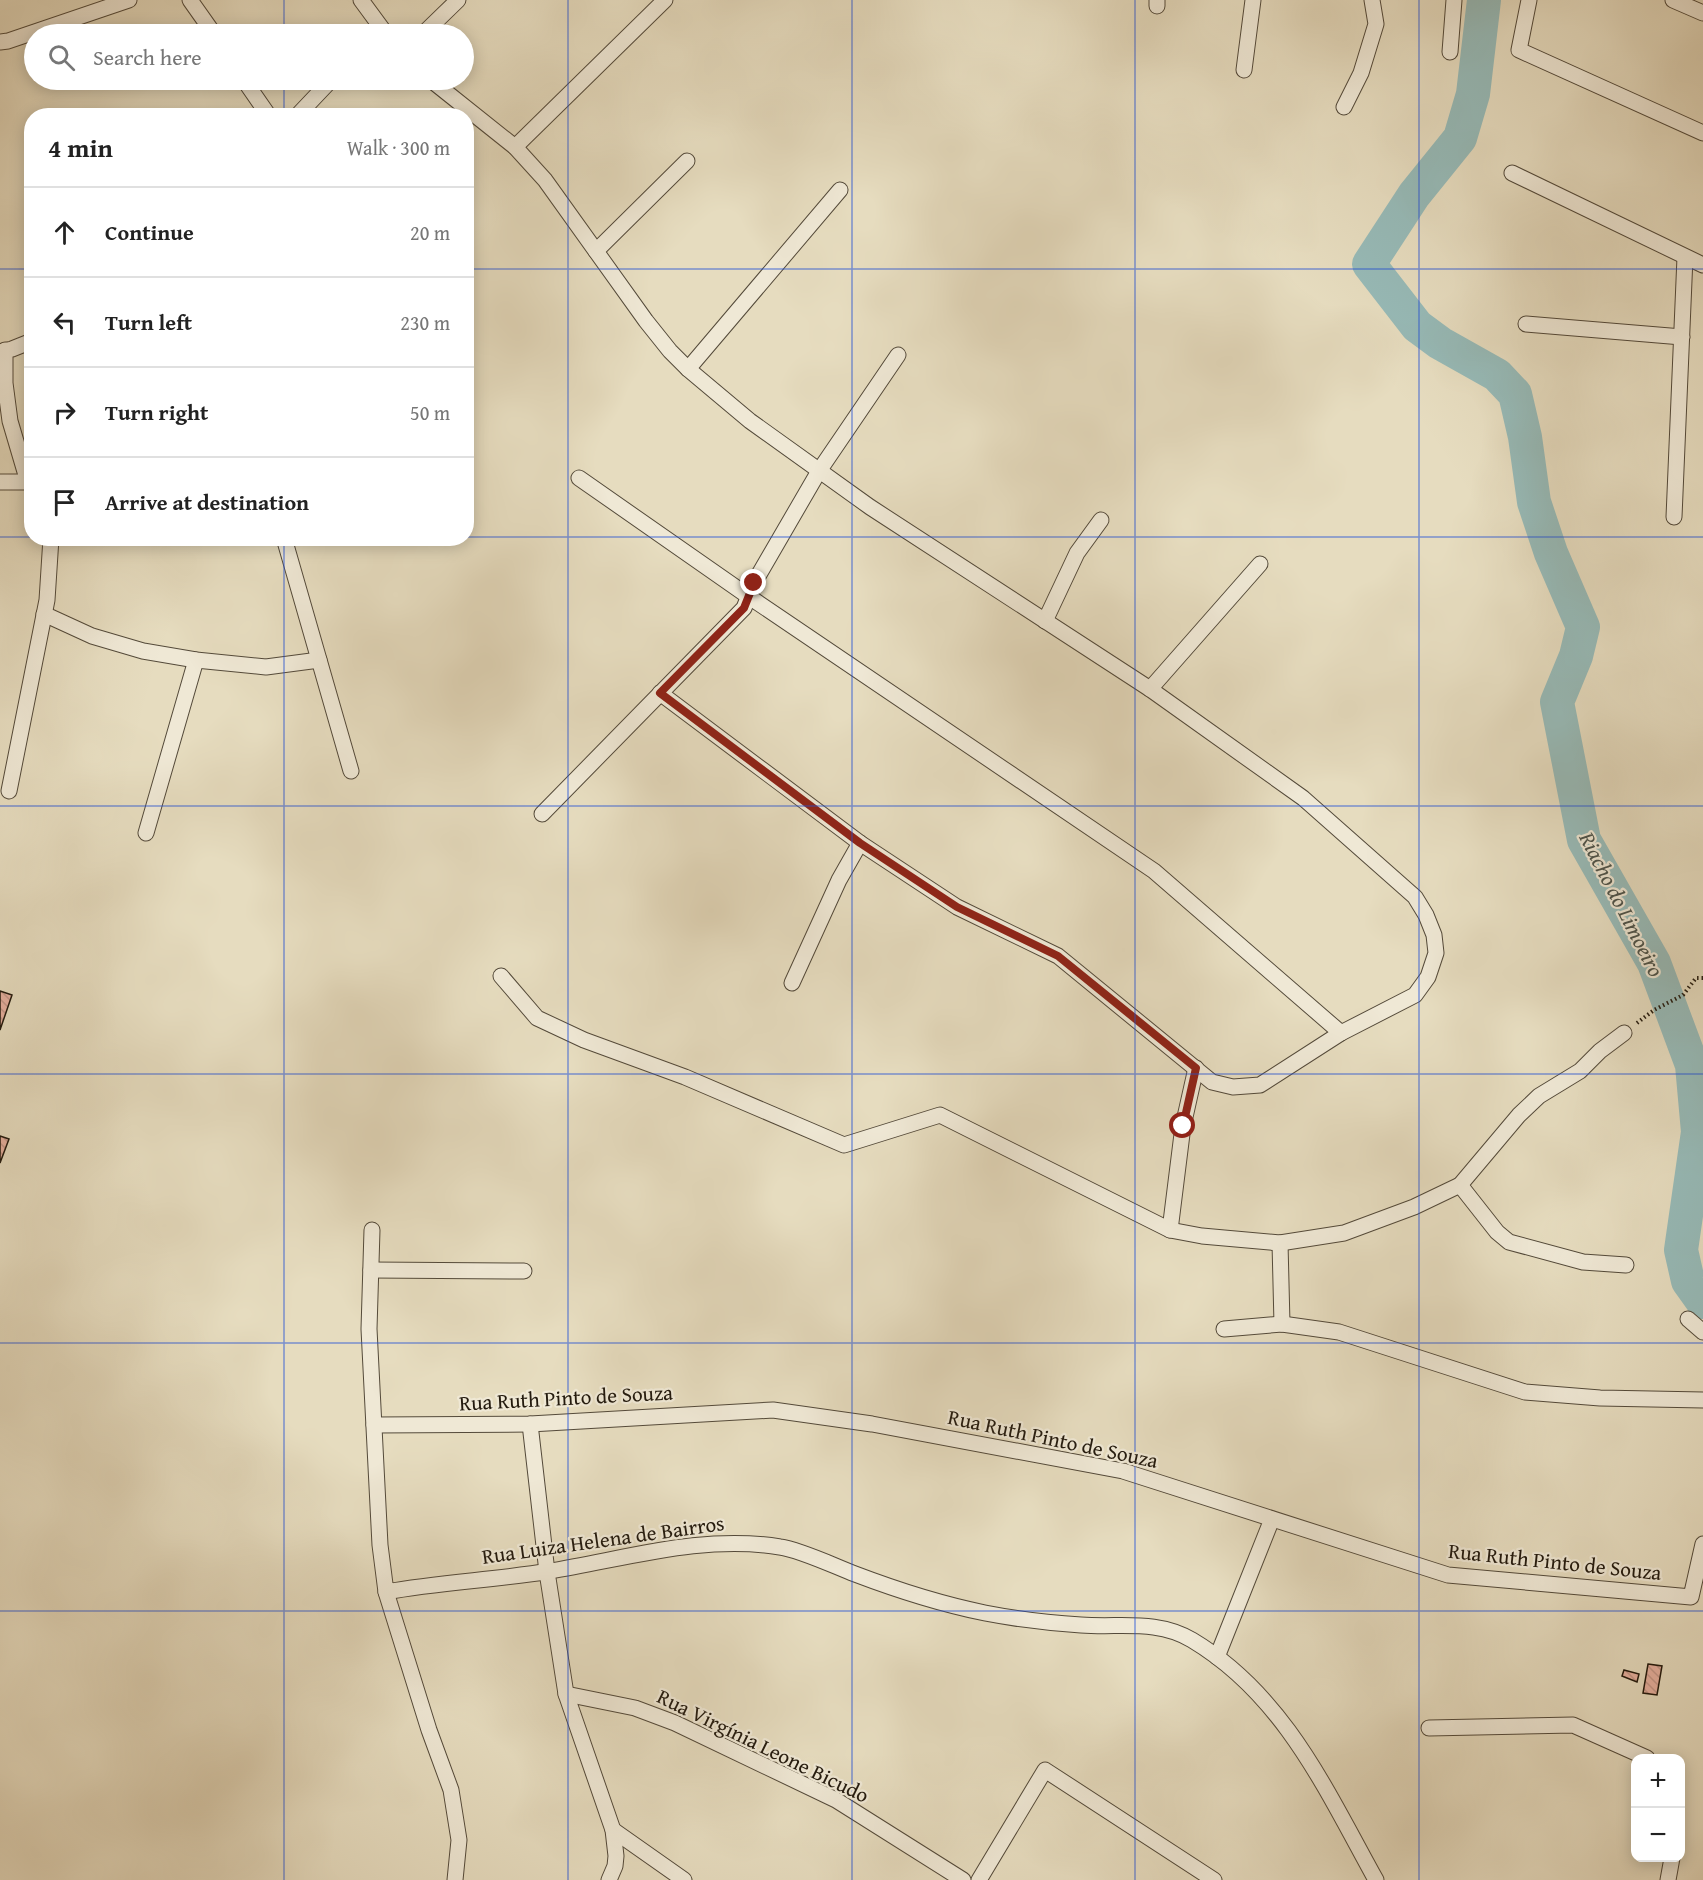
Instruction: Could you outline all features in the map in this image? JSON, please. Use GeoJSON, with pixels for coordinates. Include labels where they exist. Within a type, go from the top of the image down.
{"type":"FeatureCollection","features":[{"type":"Feature","properties":{"kind":"street"},"geometry":{"type":"LineString","coordinates":[[59,24],[129,0]]}},
{"type":"Feature","properties":{"kind":"street"},"geometry":{"type":"LineString","coordinates":[[190,0],[207,24]]}},
{"type":"Feature","properties":{"kind":"street"},"geometry":{"type":"LineString","coordinates":[[361,0],[375,24]]}},
{"type":"Feature","properties":{"kind":"street"},"geometry":{"type":"LineString","coordinates":[[433,24],[458,0]]}},
{"type":"Feature","properties":{"kind":"street"},"geometry":{"type":"LineString","coordinates":[[515,147],[665,0]]}},
{"type":"Feature","properties":{"kind":"street"},"geometry":{"type":"LineString","coordinates":[[1244,70],[1253,0]]}},
{"type":"Feature","properties":{"kind":"street"},"geometry":{"type":"LineString","coordinates":[[1344,107],[1361,73],[1376,24],[1372,0]]}},
{"type":"Feature","properties":{"kind":"street"},"geometry":{"type":"LineString","coordinates":[[1450,52],[1454,0]]}},
{"type":"Feature","properties":{"kind":"street"},"geometry":{"type":"LineString","coordinates":[[1529,0],[1519,50],[1703,133]]}},
{"type":"Feature","properties":{"kind":"street"},"geometry":{"type":"LineString","coordinates":[[1673,0],[1703,13]]}},
{"type":"Feature","properties":{"kind":"street"},"geometry":{"type":"LineString","coordinates":[[0,42],[24,36]]}},
{"type":"Feature","properties":{"kind":"street"},"geometry":{"type":"LineString","coordinates":[[251,90],[263,108]]}},
{"type":"Feature","properties":{"kind":"street"},"geometry":{"type":"LineString","coordinates":[[305,108],[322,90]]}},
{"type":"Feature","properties":{"kind":"street"},"geometry":{"type":"LineString","coordinates":[[443,90],[466,108]]}},
{"type":"Feature","properties":{"kind":"street"},"geometry":{"type":"LineString","coordinates":[[474,115],[515,147],[545,180],[670,351],[750,421],[870,507],[1150,689],[1303,798],[1415,897],[1434,935],[1436,953],[1428,978],[1415,995],[1341,1033],[1260,1085],[1233,1087],[1212,1082],[1058,956],[957,907],[860,843],[660,693]]}},
{"type":"Feature","properties":{"kind":"street"},"geometry":{"type":"LineString","coordinates":[[596,251],[687,161]]}},
{"type":"Feature","properties":{"kind":"street"},"geometry":{"type":"LineString","coordinates":[[1512,173],[1703,265]]}},
{"type":"Feature","properties":{"kind":"street"},"geometry":{"type":"LineString","coordinates":[[688,369],[840,190]]}},
{"type":"Feature","properties":{"kind":"street"},"geometry":{"type":"LineString","coordinates":[[1674,517],[1685,257]]}},
{"type":"Feature","properties":{"kind":"street"},"geometry":{"type":"LineString","coordinates":[[1526,324],[1682,337]]}},
{"type":"Feature","properties":{"kind":"street"},"geometry":{"type":"LineString","coordinates":[[24,344],[3,351],[10,421],[24,464]]}},
{"type":"Feature","properties":{"kind":"street"},"geometry":{"type":"LineString","coordinates":[[543,814],[744,608],[754,583],[819,471],[898,355]]}},
{"type":"Feature","properties":{"kind":"street"},"geometry":{"type":"LineString","coordinates":[[579,478],[748,596],[1154,871],[1341,1033]]}},
{"type":"Feature","properties":{"kind":"street"},"geometry":{"type":"LineString","coordinates":[[0,482],[24,482]]}},
{"type":"Feature","properties":{"kind":"street"},"geometry":{"type":"LineString","coordinates":[[1045,621],[1077,553],[1101,520]]}},
{"type":"Feature","properties":{"kind":"street"},"geometry":{"type":"LineString","coordinates":[[9,790],[47,600],[50,546]]}},
{"type":"Feature","properties":{"kind":"street"},"geometry":{"type":"LineString","coordinates":[[286,546],[351,771]]}},
{"type":"Feature","properties":{"kind":"street"},"geometry":{"type":"LineString","coordinates":[[1150,689],[1260,564]]}},
{"type":"Feature","properties":{"kind":"street"},"geometry":{"type":"LineString","coordinates":[[44,614],[92,636],[143,651],[196,660],[266,667],[319,660]]}},
{"type":"Feature","properties":{"kind":"street"},"geometry":{"type":"LineString","coordinates":[[146,833],[196,660]]}},
{"type":"Feature","properties":{"kind":"street"},"geometry":{"type":"LineString","coordinates":[[792,983],[839,880],[860,843]]}},
{"type":"Feature","properties":{"kind":"street"},"geometry":{"type":"LineString","coordinates":[[501,976],[537,1018],[584,1040],[684,1077],[844,1145],[940,1115],[1170,1230],[1202,1236],[1280,1243],[1344,1233],[1414,1207],[1460,1185],[1519,1115],[1539,1096],[1580,1071],[1600,1051],[1624,1033]]}},
{"type":"Feature","properties":{"kind":"street"},"geometry":{"type":"LineString","coordinates":[[1170,1230],[1183,1126],[1196,1068]]}},
{"type":"Feature","properties":{"kind":"street"},"geometry":{"type":"LineString","coordinates":[[1460,1185],[1497,1232],[1509,1242],[1583,1262],[1626,1265]]}},
{"type":"Feature","properties":{"kind":"street"},"geometry":{"type":"LineString","coordinates":[[372,1230],[369,1329],[380,1545],[386,1592],[429,1731],[451,1790],[459,1840],[455,1880]]}},
{"type":"Feature","properties":{"kind":"street"},"geometry":{"type":"LineString","coordinates":[[1280,1243],[1282,1324]]}},
{"type":"Feature","properties":{"kind":"street"},"geometry":{"type":"LineString","coordinates":[[371,1270],[524,1271]]}},
{"type":"Feature","properties":{"kind":"street"},"geometry":{"type":"LineString","coordinates":[[1688,1319],[1703,1332]]}},
{"type":"Feature","properties":{"kind":"street"},"geometry":{"type":"LineString","coordinates":[[1224,1329],[1282,1324],[1339,1332],[1525,1392],[1600,1398],[1703,1400]]}},
{"type":"Feature","properties":{"kind":"street","name":"Rua Ruth Pinto de Souza"},"geometry":{"type":"LineString","coordinates":[[374,1425],[530,1424],[773,1410],[872,1424],[1123,1471],[1448,1575],[1691,1597],[1703,1544]]}},
{"type":"Feature","properties":{"kind":"street"},"geometry":{"type":"LineString","coordinates":[[530,1424],[547,1572],[566,1694],[613,1830],[616,1856],[615,1866],[609,1880]]}},
{"type":"Feature","properties":{"kind":"street"},"geometry":{"type":"LineString","coordinates":[[1217,1657],[1272,1519]]}},
{"type":"Feature","properties":{"kind":"street","name":"Rua Luiza Helena de Bairros"},"geometry":{"type":"LineString","coordinates":[[386,1592],[424,1585],[547,1572],[696,1545],[734,1543],[783,1547],[891,1588],[985,1612],[1081,1625],[1163,1627],[1190,1639],[1217,1657],[1264,1699],[1287,1726],[1314,1767],[1376,1880]]}},
{"type":"Feature","properties":{"kind":"street","name":"Rua Virgínia Leone Bicudo"},"geometry":{"type":"LineString","coordinates":[[566,1694],[635,1708],[675,1723],[836,1800],[963,1880]]}},
{"type":"Feature","properties":{"kind":"street"},"geometry":{"type":"LineString","coordinates":[[1429,1728],[1573,1725],[1638,1754]]}},
{"type":"Feature","properties":{"kind":"street"},"geometry":{"type":"LineString","coordinates":[[979,1880],[1045,1770],[1214,1880]]}},
{"type":"Feature","properties":{"kind":"street"},"geometry":{"type":"LineString","coordinates":[[613,1830],[684,1880]]}},
{"type":"Feature","properties":{"kind":"street"},"geometry":{"type":"LineString","coordinates":[[1668,1880],[1671,1862]]}},
{"type":"Feature","properties":{"kind":"path"},"geometry":{"type":"LineString","coordinates":[[1624,1033],[1654,1010],[1683,995],[1696,978],[1703,978]]}},
{"type":"Feature","properties":{"kind":"building"},"geometry":{"type":"Polygon","coordinates":[[[0,991],[12,995],[0,1030],[0,991]]]}},
{"type":"Feature","properties":{"kind":"building"},"geometry":{"type":"Polygon","coordinates":[[[0,1136],[9,1139],[0,1163],[0,1136]]]}},
{"type":"Feature","properties":{"kind":"building"},"geometry":{"type":"Polygon","coordinates":[[[1648,1664],[1662,1666],[1657,1695],[1643,1693],[1648,1664]]]}},
{"type":"Feature","properties":{"kind":"building"},"geometry":{"type":"Polygon","coordinates":[[[1624,1670],[1639,1674],[1637,1682],[1622,1676],[1624,1670]]]}},
{"type":"Feature","properties":{"kind":"waterway","name":"Riacho do Limoeiro"},"geometry":{"type":"LineString","coordinates":[[1484,0],[1473,94],[1460,138],[1414,195],[1369,264],[1417,326],[1440,343],[1497,375],[1515,394],[1525,437],[1534,502],[1551,553],[1583,627],[1576,656],[1557,702],[1584,840],[1654,963],[1692,1065],[1698,1132],[1681,1250],[1688,1281],[1703,1302]]}},
{"type":"Feature","properties":{"kind":"route"},"geometry":{"type":"LineString","coordinates":[[754,583],[744,608],[660,693],[860,843],[957,907],[1058,956],[1196,1068],[1183,1126]]}}]}
